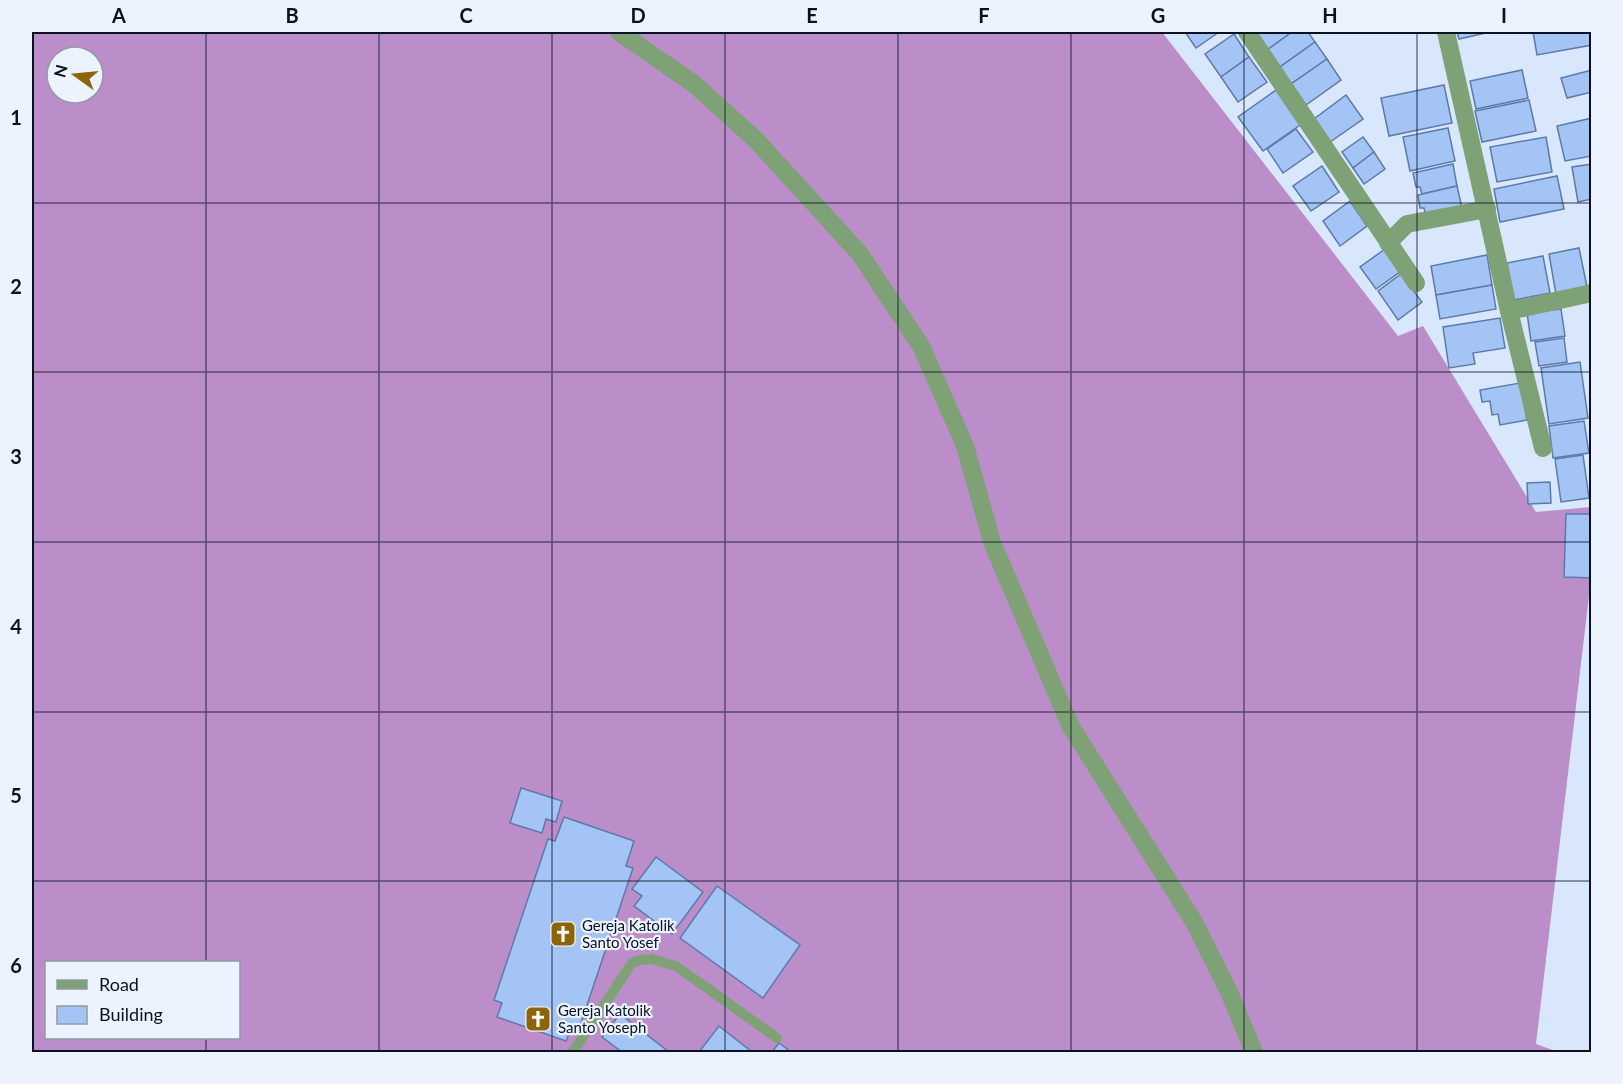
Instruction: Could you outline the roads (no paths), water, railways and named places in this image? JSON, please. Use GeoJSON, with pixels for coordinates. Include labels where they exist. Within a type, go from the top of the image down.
{"type":"FeatureCollection","features":[{"type":"Feature","properties":{"kind":"street"},"geometry":{"type":"LineString","coordinates":[[619,32],[694,84],[756,140],[860,255],[921,346],[965,446],[992,542],[1070,725],[1194,922],[1229,992],[1254,1053]]}},
{"type":"Feature","properties":{"kind":"street"},"geometry":{"type":"LineString","coordinates":[[1247,32],[1416,283]]}},
{"type":"Feature","properties":{"kind":"street"},"geometry":{"type":"LineString","coordinates":[[1446,32],[1509,311],[1543,448]]}},
{"type":"Feature","properties":{"kind":"street"},"geometry":{"type":"LineString","coordinates":[[1388,243],[1414,223],[1487,209]]}},
{"type":"Feature","properties":{"kind":"street"},"geometry":{"type":"LineString","coordinates":[[1509,311],[1592,293]]}},
{"type":"Feature","properties":{"kind":"lane"},"geometry":{"type":"LineString","coordinates":[[573,1053],[632,963],[651,959],[676,966],[777,1038]]}},
{"type":"Feature","properties":{"kind":"place","name":"Gereja Katolik Santo Yosef"},"geometry":{"type":"Point","coordinates":[563,934]}},
{"type":"Feature","properties":{"kind":"place","name":"Gereja Katolik Santo Yoseph"},"geometry":{"type":"Point","coordinates":[538,1019]}}]}
